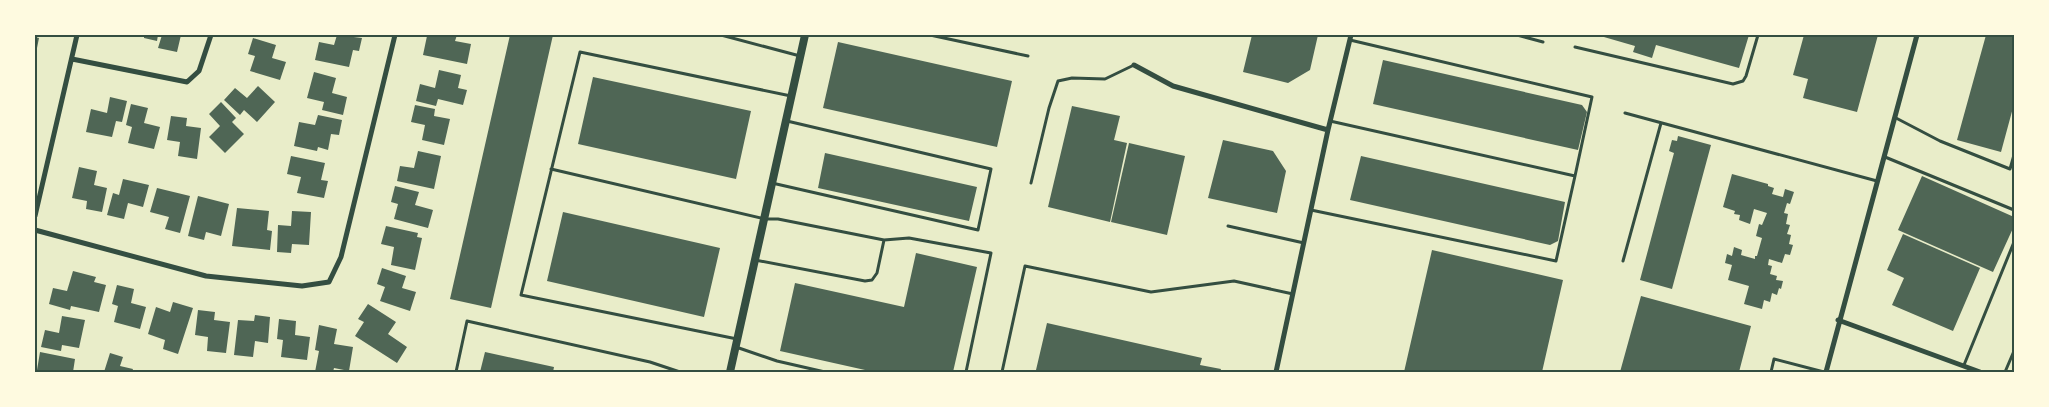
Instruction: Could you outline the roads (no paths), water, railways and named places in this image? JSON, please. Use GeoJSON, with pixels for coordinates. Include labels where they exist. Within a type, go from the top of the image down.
{"type":"FeatureCollection","features":[{"type":"Feature","properties":{"kind":"street"},"geometry":{"type":"LineString","coordinates":[[35,216],[76,35]]}},
{"type":"Feature","properties":{"kind":"street"},"geometry":{"type":"LineString","coordinates":[[72,59],[186,82],[199,71],[211,35]]}},
{"type":"Feature","properties":{"kind":"street"},"geometry":{"type":"LineString","coordinates":[[35,230],[206,276],[302,286],[329,282],[341,257],[395,35]]}},
{"type":"Feature","properties":{"kind":"street"},"geometry":{"type":"LineString","coordinates":[[730,372],[805,35]]}},
{"type":"Feature","properties":{"kind":"street"},"geometry":{"type":"LineString","coordinates":[[1825,372],[1896,118],[1917,35]]}},
{"type":"Feature","properties":{"kind":"street"},"geometry":{"type":"LineString","coordinates":[[1276,372],[1330,120],[1350,38]]}},
{"type":"Feature","properties":{"kind":"street"},"geometry":{"type":"LineString","coordinates":[[1134,65],[1174,86],[1328,130]]}},
{"type":"Feature","properties":{"kind":"street"},"geometry":{"type":"LineString","coordinates":[[1838,320],[1980,372]]}},
{"type":"Feature","properties":{"kind":"lane"},"geometry":{"type":"LineString","coordinates":[[721,35],[801,57]]}},
{"type":"Feature","properties":{"kind":"lane"},"geometry":{"type":"LineString","coordinates":[[930,35],[1028,56]]}},
{"type":"Feature","properties":{"kind":"lane"},"geometry":{"type":"LineString","coordinates":[[1516,35],[1542,42]]}},
{"type":"Feature","properties":{"kind":"lane"},"geometry":{"type":"LineString","coordinates":[[1575,48],[1738,84],[1746,76],[1758,35]]}},
{"type":"Feature","properties":{"kind":"lane"},"geometry":{"type":"LineString","coordinates":[[1311,210],[1556,261],[1592,97],[1350,38]]}},
{"type":"Feature","properties":{"kind":"lane"},"geometry":{"type":"LineString","coordinates":[[792,96],[580,52],[521,294],[736,343],[777,361],[824,372]]}},
{"type":"Feature","properties":{"kind":"lane"},"geometry":{"type":"LineString","coordinates":[[1031,183],[1049,108],[1058,81],[1072,78],[1105,79],[1134,65]]}},
{"type":"Feature","properties":{"kind":"lane"},"geometry":{"type":"LineString","coordinates":[[1624,114],[1878,182]]}},
{"type":"Feature","properties":{"kind":"lane"},"geometry":{"type":"LineString","coordinates":[[1896,118],[1940,141],[2010,169],[2014,155]]}},
{"type":"Feature","properties":{"kind":"lane"},"geometry":{"type":"LineString","coordinates":[[772,183],[978,230],[991,169],[786,120]]}},
{"type":"Feature","properties":{"kind":"lane"},"geometry":{"type":"LineString","coordinates":[[1330,120],[1575,176]]}},
{"type":"Feature","properties":{"kind":"lane"},"geometry":{"type":"LineString","coordinates":[[1623,261],[1661,123]]}},
{"type":"Feature","properties":{"kind":"lane"},"geometry":{"type":"LineString","coordinates":[[1885,156],[2014,210]]}},
{"type":"Feature","properties":{"kind":"lane"},"geometry":{"type":"LineString","coordinates":[[551,169],[764,219],[778,219],[884,240],[910,238],[991,253],[966,372]]}},
{"type":"Feature","properties":{"kind":"lane"},"geometry":{"type":"LineString","coordinates":[[1228,226],[1304,243]]}},
{"type":"Feature","properties":{"kind":"lane"},"geometry":{"type":"LineString","coordinates":[[755,260],[865,281],[872,280],[877,273],[884,240]]}},
{"type":"Feature","properties":{"kind":"lane"},"geometry":{"type":"LineString","coordinates":[[1964,366],[2014,242]]}},
{"type":"Feature","properties":{"kind":"lane"},"geometry":{"type":"LineString","coordinates":[[1002,372],[1025,266],[1151,292],[1234,281],[1293,294]]}},
{"type":"Feature","properties":{"kind":"lane"},"geometry":{"type":"LineString","coordinates":[[456,372],[467,321],[650,362],[680,372]]}},
{"type":"Feature","properties":{"kind":"lane"},"geometry":{"type":"LineString","coordinates":[[2005,372],[2014,351]]}},
{"type":"Feature","properties":{"kind":"lane"},"geometry":{"type":"LineString","coordinates":[[1770,372],[1774,359],[1825,372]]}}]}
